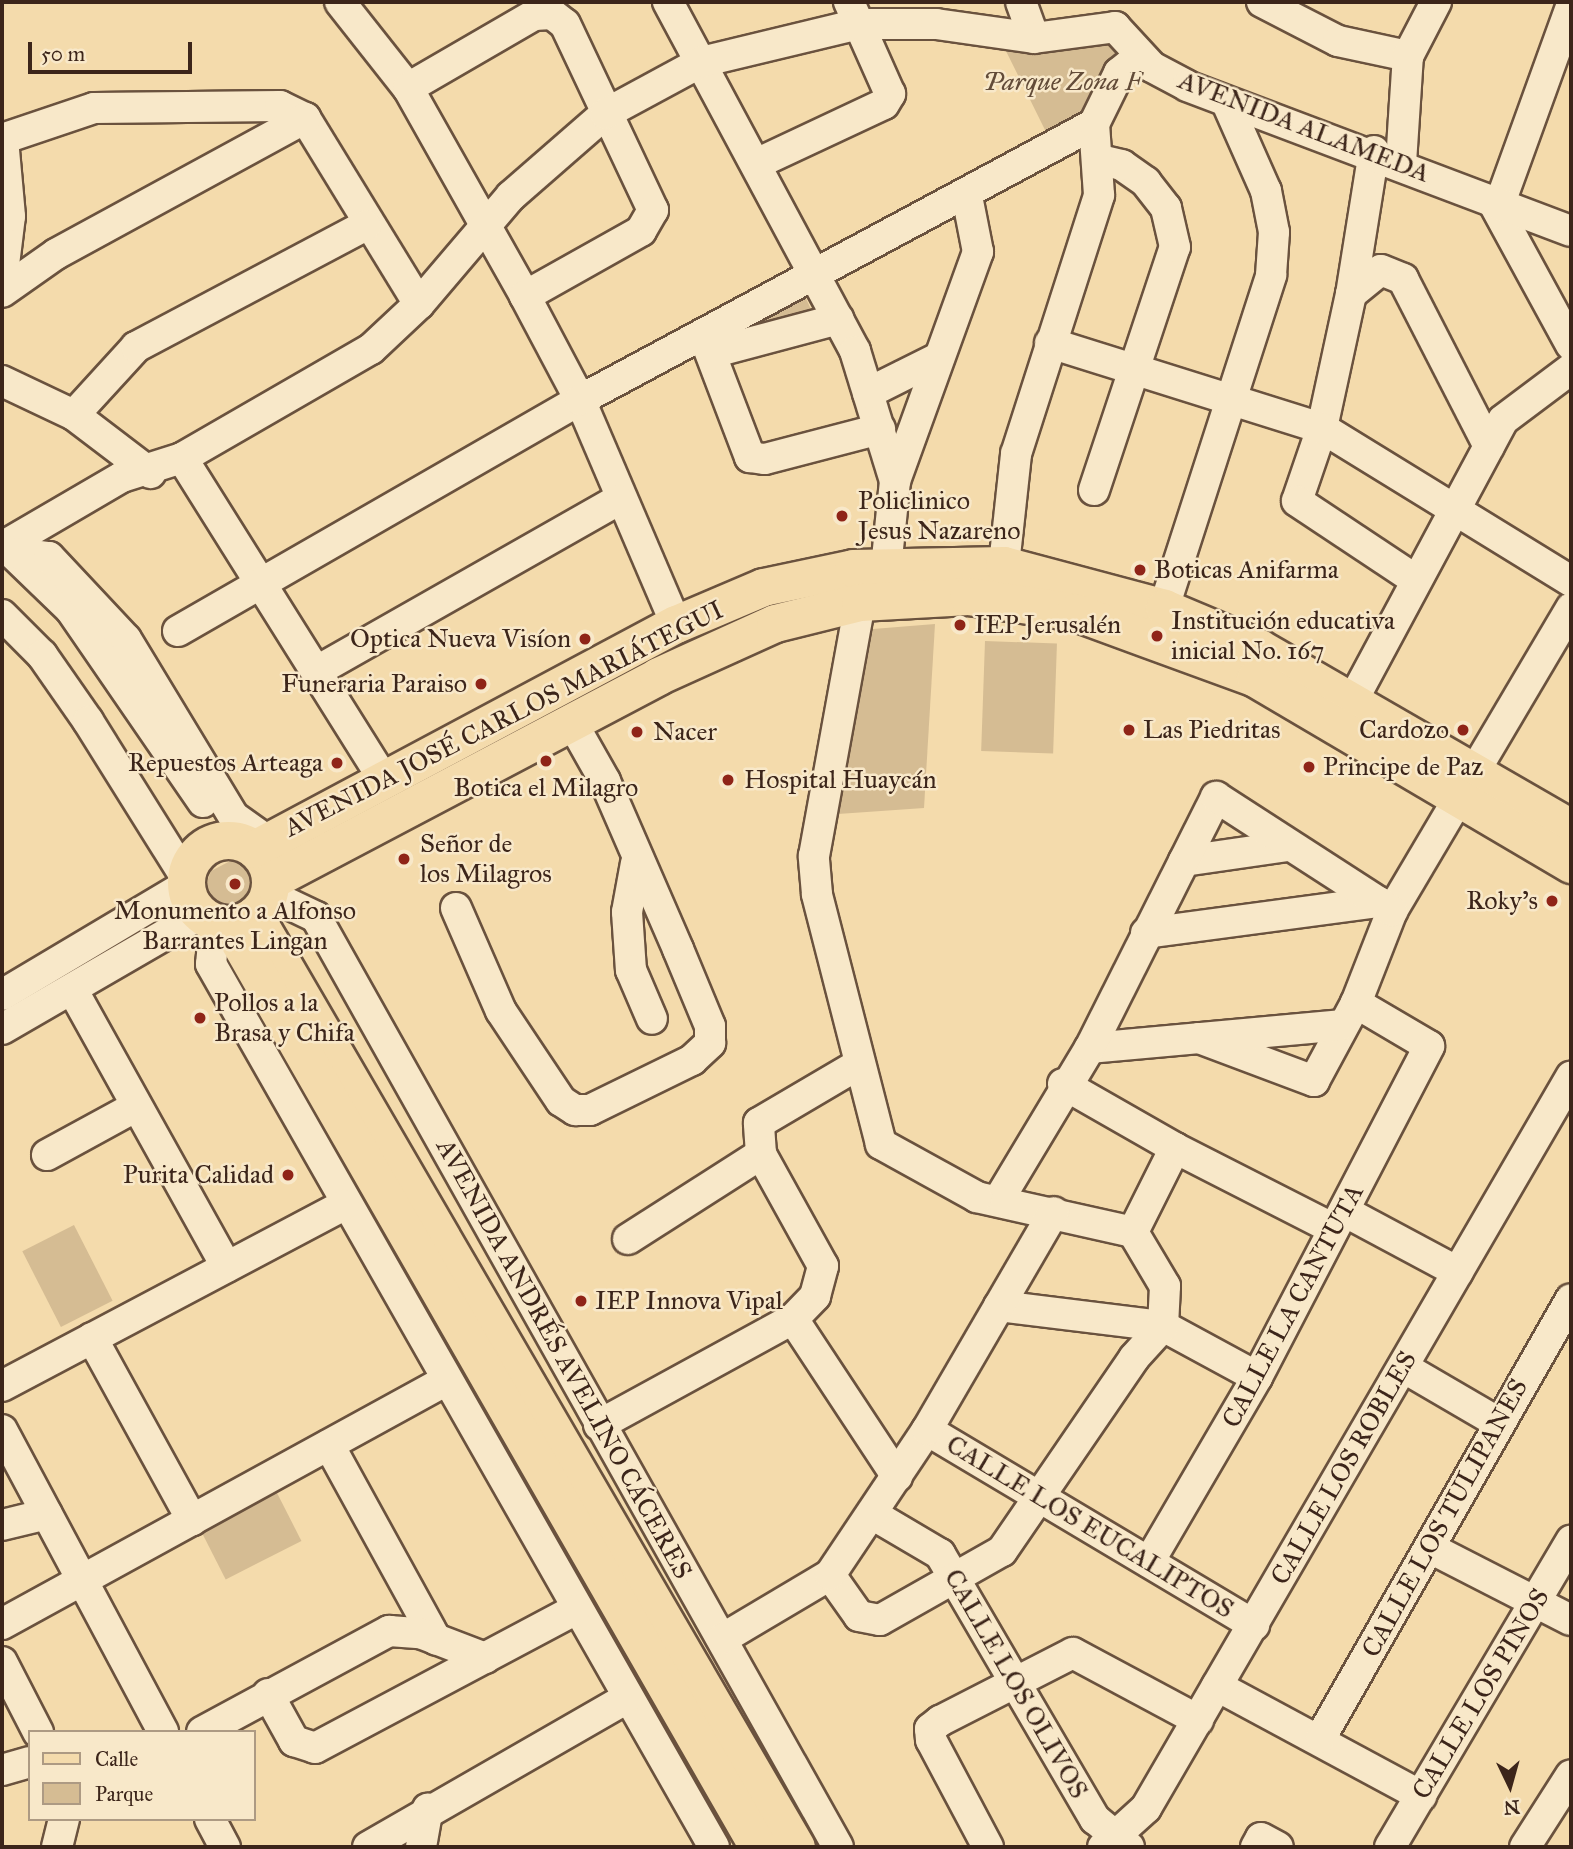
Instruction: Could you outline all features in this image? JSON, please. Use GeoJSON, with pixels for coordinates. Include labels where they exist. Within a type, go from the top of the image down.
{"type":"FeatureCollection","features":[{"type":"Feature","properties":{"kind":"main road","name":"AVENIDA JOSÉ CARLOS MARIÁTEGUI"},"geometry":{"type":"LineString","coordinates":[[233,886],[383,779],[641,645],[676,624],[763,587],[853,568],[1004,565],[1354,698],[1571,864]]}},
{"type":"Feature","properties":{"kind":"main road","name":"AVENIDA JOSÉ CARLOS MARIÁTEGUI"},"geometry":{"type":"LineString","coordinates":[[233,886],[659,676],[775,623],[860,602],[1016,600],[1159,623],[1315,708],[1467,784],[1571,828]]}},
{"type":"Feature","properties":{"kind":"main road"},"geometry":{"type":"LineString","coordinates":[[641,645],[659,676]]}},
{"type":"Feature","properties":{"kind":"main road","name":"AVENIDA ANDRÉS AVELINO CÁCERES"},"geometry":{"type":"LineString","coordinates":[[233,886],[758,1847]]}},
{"type":"Feature","properties":{"kind":"main road","name":"AVENIDA ANDRÉS AVELINO CÁCERES"},"geometry":{"type":"LineString","coordinates":[[233,886],[796,1847]]}},
{"type":"Feature","properties":{"kind":"street"},"geometry":{"type":"LineString","coordinates":[[340,2],[408,88],[525,296],[580,400],[618,500],[676,624]]}},
{"type":"Feature","properties":{"kind":"street"},"geometry":{"type":"LineString","coordinates":[[668,2],[839,319],[868,393],[895,481]]}},
{"type":"Feature","properties":{"kind":"street"},"geometry":{"type":"LineString","coordinates":[[1021,2],[1034,38]]}},
{"type":"Feature","properties":{"kind":"street"},"geometry":{"type":"LineString","coordinates":[[1262,2],[1338,41],[1408,56]]}},
{"type":"Feature","properties":{"kind":"street"},"geometry":{"type":"LineString","coordinates":[[1401,163],[1408,56],[1436,2]]}},
{"type":"Feature","properties":{"kind":"street"},"geometry":{"type":"LineString","coordinates":[[1571,5],[1496,202],[1571,345]]}},
{"type":"Feature","properties":{"kind":"street"},"geometry":{"type":"LineString","coordinates":[[755,164],[884,104],[888,82],[854,13]]}},
{"type":"Feature","properties":{"kind":"street","name":"AVENIDA ALAMEDA"},"geometry":{"type":"LineString","coordinates":[[7,549],[122,477],[150,473],[182,458],[371,349],[419,304],[485,224],[605,114],[701,62],[854,13],[1034,38],[1110,14],[1140,56],[1227,103],[1374,151],[1496,202],[1570,229]]}},
{"type":"Feature","properties":{"kind":"street"},"geometry":{"type":"LineString","coordinates":[[408,88],[534,15],[552,14],[565,24],[605,114],[653,210],[651,221],[525,296]]}},
{"type":"Feature","properties":{"kind":"street"},"geometry":{"type":"LineString","coordinates":[[178,631],[260,579],[580,400],[707,344],[814,273],[967,196],[1094,124],[1119,73],[1140,56]]}},
{"type":"Feature","properties":{"kind":"street"},"geometry":{"type":"LineString","coordinates":[[1159,623],[1271,275],[1274,232],[1266,191],[1227,103]]}},
{"type":"Feature","properties":{"kind":"street"},"geometry":{"type":"LineString","coordinates":[[2,282],[10,216],[2,139],[94,108],[280,106],[305,118],[366,225],[419,304]]}},
{"type":"Feature","properties":{"kind":"street"},"geometry":{"type":"LineString","coordinates":[[2,292],[55,254],[305,118]]}},
{"type":"Feature","properties":{"kind":"street"},"geometry":{"type":"LineString","coordinates":[[1004,565],[1016,454],[1091,223],[1101,160],[1094,124]]}},
{"type":"Feature","properties":{"kind":"street"},"geometry":{"type":"LineString","coordinates":[[1374,151],[1351,294],[1322,428],[1297,500],[1416,580]]}},
{"type":"Feature","properties":{"kind":"street"},"geometry":{"type":"LineString","coordinates":[[1094,490],[1175,247],[1166,208],[1146,182],[1122,164],[1101,160]]}},
{"type":"Feature","properties":{"kind":"street"},"geometry":{"type":"LineString","coordinates":[[886,568],[895,481],[978,252],[967,196]]}},
{"type":"Feature","properties":{"kind":"street"},"geometry":{"type":"LineString","coordinates":[[74,415],[136,348],[366,225]]}},
{"type":"Feature","properties":{"kind":"street"},"geometry":{"type":"LineString","coordinates":[[1351,294],[1381,270],[1403,279],[1489,446]]}},
{"type":"Feature","properties":{"kind":"street"},"geometry":{"type":"LineString","coordinates":[[707,344],[839,319]]}},
{"type":"Feature","properties":{"kind":"street"},"geometry":{"type":"LineString","coordinates":[[1050,343],[1322,428],[1452,513],[1571,581]]}},
{"type":"Feature","properties":{"kind":"street"},"geometry":{"type":"LineString","coordinates":[[707,344],[750,457],[765,459],[880,429]]}},
{"type":"Feature","properties":{"kind":"street"},"geometry":{"type":"LineString","coordinates":[[868,393],[938,358]]}},
{"type":"Feature","properties":{"kind":"street"},"geometry":{"type":"LineString","coordinates":[[1354,698],[1452,513],[1489,446],[1515,406],[1571,369]]}},
{"type":"Feature","properties":{"kind":"street"},"geometry":{"type":"LineString","coordinates":[[2,382],[74,415],[150,473]]}},
{"type":"Feature","properties":{"kind":"street"},"geometry":{"type":"LineString","coordinates":[[182,458],[383,779]]}},
{"type":"Feature","properties":{"kind":"street"},"geometry":{"type":"LineString","coordinates":[[317,671],[618,500]]}},
{"type":"Feature","properties":{"kind":"street"},"geometry":{"type":"LineString","coordinates":[[7,549],[49,557],[126,639],[234,817],[233,886],[211,964],[344,1205],[714,1847]]}},
{"type":"Feature","properties":{"kind":"street","name":"AVENIDA ANDRÉS AVELINO CÁCERES"},"geometry":{"type":"LineString","coordinates":[[7,549],[71,610],[233,886]]}},
{"type":"Feature","properties":{"kind":"street"},"geometry":{"type":"LineString","coordinates":[[831,1575],[859,1616],[880,1619],[954,1575],[1002,1551],[1134,1358],[1163,1326],[1165,1286],[1133,1232],[1054,1212],[977,1197],[881,1144],[817,894],[814,856],[860,602]]}},
{"type":"Feature","properties":{"kind":"street"},"geometry":{"type":"LineString","coordinates":[[1199,1038],[1314,1081],[1349,1014],[1386,906],[1467,784],[1571,608]]}},
{"type":"Feature","properties":{"kind":"street","name":"AVENIDA ANDRÉS AVELINO CÁCERES"},"geometry":{"type":"LineString","coordinates":[[2,615],[233,886],[316,917],[838,1847]]}},
{"type":"Feature","properties":{"kind":"street"},"geometry":{"type":"LineString","coordinates":[[456,908],[501,1011],[561,1101],[590,1110],[692,1060],[710,1043],[705,1015],[636,863],[605,781],[571,721]]}},
{"type":"Feature","properties":{"kind":"street"},"geometry":{"type":"LineString","coordinates":[[999,1200],[1063,1084],[1090,1048],[1216,797],[1287,846],[1386,906]]}},
{"type":"Feature","properties":{"kind":"street"},"geometry":{"type":"LineString","coordinates":[[1184,861],[1287,846]]}},
{"type":"Feature","properties":{"kind":"street"},"geometry":{"type":"LineString","coordinates":[[636,863],[627,912],[631,970],[652,1019]]}},
{"type":"Feature","properties":{"kind":"street","name":"AVENIDA JOSÉ CARLOS MARIÁTEGUI"},"geometry":{"type":"LineString","coordinates":[[2,1029],[72,989],[233,886]]}},
{"type":"Feature","properties":{"kind":"street","name":"AVENIDA JOSÉ CARLOS MARIÁTEGUI"},"geometry":{"type":"LineString","coordinates":[[2,995],[233,886]]}},
{"type":"Feature","properties":{"kind":"street"},"geometry":{"type":"LineString","coordinates":[[1146,933],[1386,906]]}},
{"type":"Feature","properties":{"kind":"street"},"geometry":{"type":"LineString","coordinates":[[72,989],[228,1267]]}},
{"type":"Feature","properties":{"kind":"street"},"geometry":{"type":"LineString","coordinates":[[1090,1048],[1199,1038],[1349,1014]]}},
{"type":"Feature","properties":{"kind":"street","name":"CALLE LA CANTUTA"},"geometry":{"type":"LineString","coordinates":[[1149,1562],[1258,1377],[1429,1046],[1349,1014]]}},
{"type":"Feature","properties":{"kind":"street"},"geometry":{"type":"LineString","coordinates":[[599,1425],[793,1319],[816,1296],[823,1266],[761,1154],[759,1123],[767,1113],[859,1064]]}},
{"type":"Feature","properties":{"kind":"street","name":"CALLE LOS ROBLES"},"geometry":{"type":"LineString","coordinates":[[1118,1843],[1146,1808],[1571,1077]]}},
{"type":"Feature","properties":{"kind":"street"},"geometry":{"type":"LineString","coordinates":[[1063,1084],[1175,1148],[1458,1272]]}},
{"type":"Feature","properties":{"kind":"street"},"geometry":{"type":"LineString","coordinates":[[47,1155],[137,1105]]}},
{"type":"Feature","properties":{"kind":"street"},"geometry":{"type":"LineString","coordinates":[[1133,1232],[1175,1148]]}},
{"type":"Feature","properties":{"kind":"street"},"geometry":{"type":"LineString","coordinates":[[628,1239],[761,1154]]}},
{"type":"Feature","properties":{"kind":"street"},"geometry":{"type":"LineString","coordinates":[[2,1386],[344,1205]]}},
{"type":"Feature","properties":{"kind":"street"},"geometry":{"type":"LineString","coordinates":[[722,1639],[831,1575],[927,1430],[1054,1212]]}},
{"type":"Feature","properties":{"kind":"street","name":"CALLE LOS TULIPANES"},"geometry":{"type":"LineString","coordinates":[[1321,1737],[1430,1548],[1497,1422],[1571,1299]]}},
{"type":"Feature","properties":{"kind":"street"},"geometry":{"type":"LineString","coordinates":[[999,1306],[1163,1326],[1258,1377]]}},
{"type":"Feature","properties":{"kind":"street"},"geometry":{"type":"LineString","coordinates":[[793,1319],[897,1476]]}},
{"type":"Feature","properties":{"kind":"street"},"geometry":{"type":"LineString","coordinates":[[93,1338],[192,1520]]}},
{"type":"Feature","properties":{"kind":"street"},"geometry":{"type":"LineString","coordinates":[[1403,1367],[1497,1422]]}},
{"type":"Feature","properties":{"kind":"street"},"geometry":{"type":"LineString","coordinates":[[2,1624],[445,1381]]}},
{"type":"Feature","properties":{"kind":"street"},"geometry":{"type":"LineString","coordinates":[[2,1430],[162,1730]]}},
{"type":"Feature","properties":{"kind":"street","name":"CALLE LOS EUCALIPTOS"},"geometry":{"type":"LineString","coordinates":[[927,1430],[1254,1625]]}},
{"type":"Feature","properties":{"kind":"street"},"geometry":{"type":"LineString","coordinates":[[329,1445],[436,1640]]}},
{"type":"Feature","properties":{"kind":"street"},"geometry":{"type":"LineString","coordinates":[[2,1525],[47,1514]]}},
{"type":"Feature","properties":{"kind":"street","name":"CALLE LOS OLIVOS"},"geometry":{"type":"LineString","coordinates":[[872,1514],[940,1554],[1095,1819],[1118,1843]]}},
{"type":"Feature","properties":{"kind":"street","name":"CALLE LOS PINOS"},"geometry":{"type":"LineString","coordinates":[[1390,1847],[1571,1541]]}},
{"type":"Feature","properties":{"kind":"street"},"geometry":{"type":"LineString","coordinates":[[1430,1548],[1571,1620]]}},
{"type":"Feature","properties":{"kind":"street"},"geometry":{"type":"LineString","coordinates":[[268,1694],[294,1741],[315,1748],[575,1610]]}},
{"type":"Feature","properties":{"kind":"street"},"geometry":{"type":"LineString","coordinates":[[205,1730],[389,1631],[436,1640],[485,1658]]}},
{"type":"Feature","properties":{"kind":"street"},"geometry":{"type":"LineString","coordinates":[[988,1847],[931,1740],[930,1729],[940,1721],[1013,1678],[1073,1653],[1198,1720]]}},
{"type":"Feature","properties":{"kind":"street"},"geometry":{"type":"LineString","coordinates":[[2,1662],[37,1730]]}},
{"type":"Feature","properties":{"kind":"street"},"geometry":{"type":"LineString","coordinates":[[1217,1686],[1321,1737],[1420,1796]]}},
{"type":"Feature","properties":{"kind":"street"},"geometry":{"type":"LineString","coordinates":[[368,1847],[428,1809],[627,1698]]}},
{"type":"Feature","properties":{"kind":"street"},"geometry":{"type":"LineString","coordinates":[[2,1770],[28,1763]]}},
{"type":"Feature","properties":{"kind":"street"},"geometry":{"type":"LineString","coordinates":[[1531,1845],[1571,1774]]}},
{"type":"Feature","properties":{"kind":"street"},"geometry":{"type":"LineString","coordinates":[[421,1847],[428,1809]]}},
{"type":"Feature","properties":{"kind":"street"},"geometry":{"type":"LineString","coordinates":[[57,1847],[64,1821]]}},
{"type":"Feature","properties":{"kind":"street"},"geometry":{"type":"LineString","coordinates":[[211,1821],[225,1847]]}},
{"type":"Feature","properties":{"kind":"green space","name":"Parque Zona F"},"geometry":{"type":"Polygon","coordinates":[[[1096,34],[1125,49],[1104,65],[1090,109],[1047,134],[1002,43],[1096,34]]]}},
{"type":"Feature","properties":{"kind":"green space"},"geometry":{"type":"Polygon","coordinates":[[[803,292],[815,318],[694,350],[803,292]]]}},
{"type":"Feature","properties":{"kind":"green space"},"geometry":{"type":"Polygon","coordinates":[[[935,624],[924,808],[838,814],[873,629],[935,624]]]}},
{"type":"Feature","properties":{"kind":"green space"},"geometry":{"type":"Polygon","coordinates":[[[985,641],[1057,644],[1053,753],[981,751],[985,641]]]}},
{"type":"Feature","properties":{"kind":"green space"},"geometry":{"type":"Polygon","coordinates":[[[236,858],[261,868],[257,895],[221,909],[206,885],[211,871],[236,858]]]}},
{"type":"Feature","properties":{"kind":"green space"},"geometry":{"type":"Polygon","coordinates":[[[74,1225],[113,1301],[61,1327],[22,1251],[74,1225]]]}},
{"type":"Feature","properties":{"kind":"green space"},"geometry":{"type":"Polygon","coordinates":[[[276,1491],[301,1541],[226,1579],[200,1530],[276,1491]]]}},
{"type":"Feature","properties":{"kind":"place","name":"Policlinico Jesus Nazareno"},"geometry":{"type":"Point","coordinates":[842,516]}},
{"type":"Feature","properties":{"kind":"place","name":"Boticas Anifarma"},"geometry":{"type":"Point","coordinates":[1140,570]}},
{"type":"Feature","properties":{"kind":"place","name":"IEP Jerusalén"},"geometry":{"type":"Point","coordinates":[960,625]}},
{"type":"Feature","properties":{"kind":"place","name":"Institución educativa inicial No. 167"},"geometry":{"type":"Point","coordinates":[1157,636]}},
{"type":"Feature","properties":{"kind":"place","name":"Optica Nueva Visíon"},"geometry":{"type":"Point","coordinates":[585,639]}},
{"type":"Feature","properties":{"kind":"place","name":"Funeraria Paraiso"},"geometry":{"type":"Point","coordinates":[481,684]}},
{"type":"Feature","properties":{"kind":"place","name":"Las Piedritas"},"geometry":{"type":"Point","coordinates":[1129,730]}},
{"type":"Feature","properties":{"kind":"place","name":"Cardozo"},"geometry":{"type":"Point","coordinates":[1463,730]}},
{"type":"Feature","properties":{"kind":"place","name":"Nacer"},"geometry":{"type":"Point","coordinates":[637,732]}},
{"type":"Feature","properties":{"kind":"place","name":"Botica el Milagro"},"geometry":{"type":"Point","coordinates":[546,761]}},
{"type":"Feature","properties":{"kind":"place","name":"Repuestos Arteaga"},"geometry":{"type":"Point","coordinates":[337,763]}},
{"type":"Feature","properties":{"kind":"place","name":"Principe de Paz"},"geometry":{"type":"Point","coordinates":[1309,767]}},
{"type":"Feature","properties":{"kind":"place","name":"Hospital Huaycán"},"geometry":{"type":"Point","coordinates":[728,780]}},
{"type":"Feature","properties":{"kind":"place","name":"Señor de los Milagros"},"geometry":{"type":"Point","coordinates":[404,859]}},
{"type":"Feature","properties":{"kind":"place","name":"Monumento a Alfonso Barrantes Lingan"},"geometry":{"type":"Point","coordinates":[235,884]}},
{"type":"Feature","properties":{"kind":"place","name":"Roky's"},"geometry":{"type":"Point","coordinates":[1552,901]}},
{"type":"Feature","properties":{"kind":"place","name":"Pollos a la Brasa y Chifa"},"geometry":{"type":"Point","coordinates":[200,1018]}},
{"type":"Feature","properties":{"kind":"place","name":"Purita Calidad"},"geometry":{"type":"Point","coordinates":[288,1175]}},
{"type":"Feature","properties":{"kind":"place","name":"IEP Innova Vipal"},"geometry":{"type":"Point","coordinates":[581,1301]}}]}
